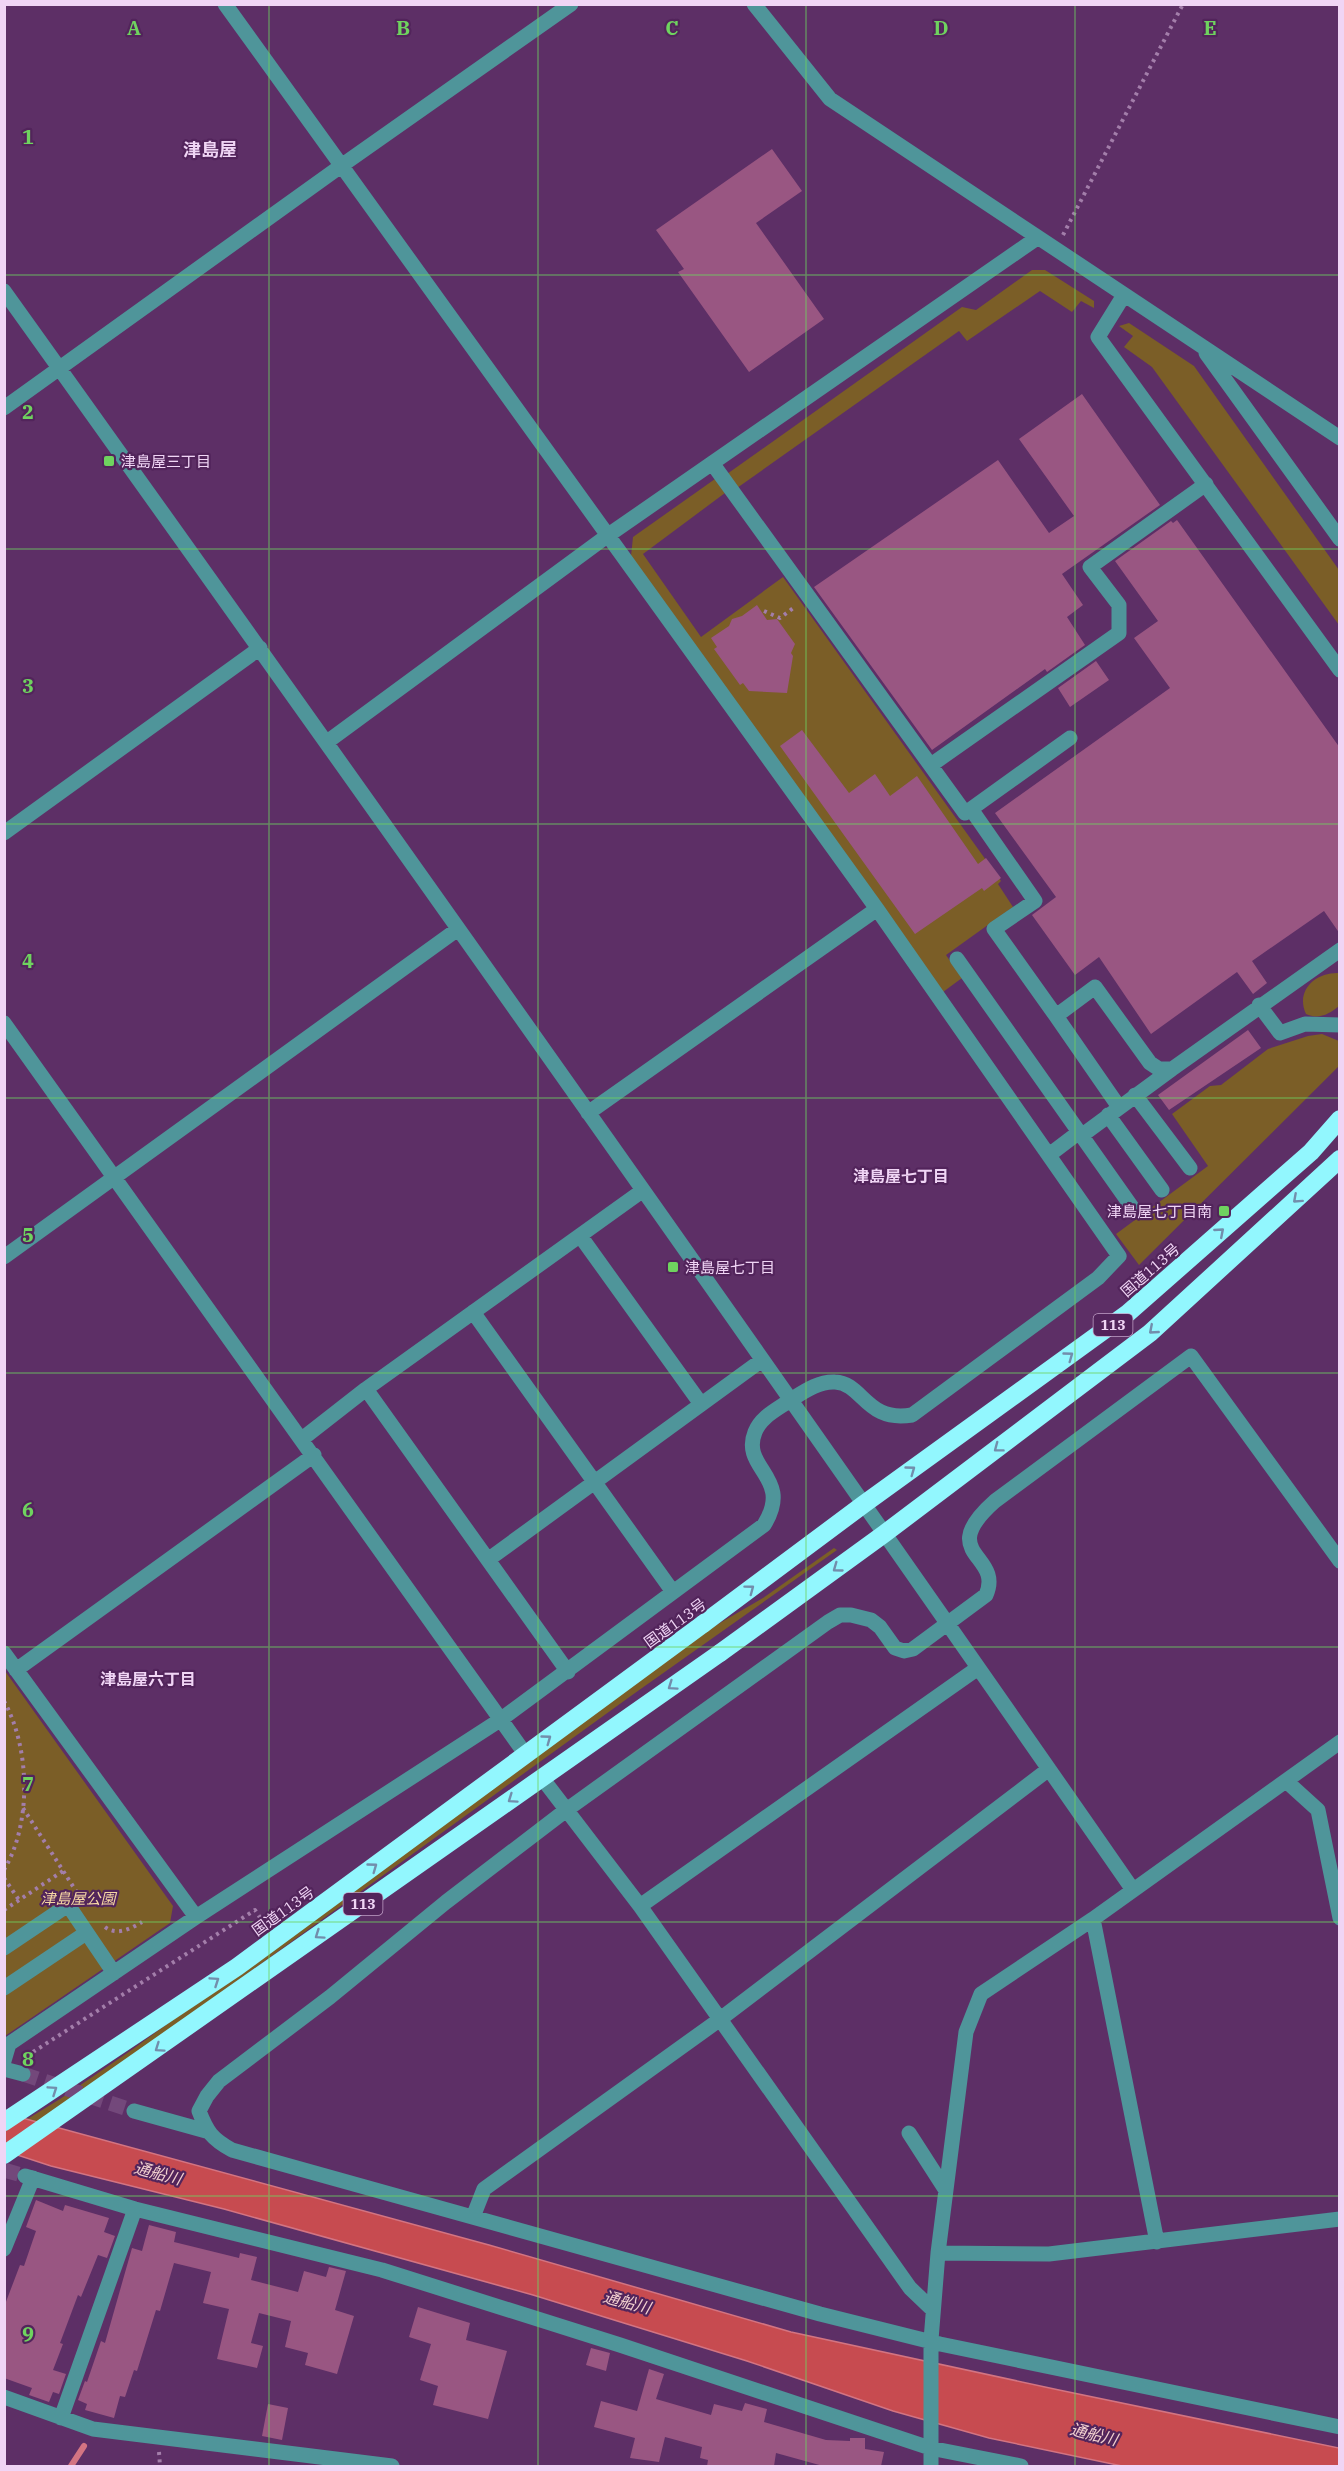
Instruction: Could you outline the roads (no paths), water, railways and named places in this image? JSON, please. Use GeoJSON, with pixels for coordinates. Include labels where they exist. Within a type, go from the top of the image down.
{"type":"FeatureCollection","features":[{"type":"Feature","properties":{"kind":"highway","name":"国道113号"},"geometry":{"type":"LineString","coordinates":[[4,2122],[237,1967],[864,1504],[1128,1313],[1311,1152],[1340,1119]]}},
{"type":"Feature","properties":{"kind":"highway","name":"113"},"geometry":{"type":"LineString","coordinates":[[4,2155],[720,1653],[884,1534],[1150,1333],[1340,1159]]}},
{"type":"Feature","properties":{"kind":"street"},"geometry":{"type":"LineString","coordinates":[[4,2061],[9,2044],[196,1917],[500,1720],[764,1525],[771,1514],[774,1501],[772,1483],[756,1460],[752,1447],[758,1424],[766,1417],[815,1386],[836,1382],[850,1387],[880,1412],[897,1418],[912,1415],[1098,1278],[1119,1256],[877,909],[225,4]]}},
{"type":"Feature","properties":{"kind":"street"},"geometry":{"type":"LineString","coordinates":[[4,408],[571,4]]}},
{"type":"Feature","properties":{"kind":"street"},"geometry":{"type":"LineString","coordinates":[[754,4],[830,99],[1340,438]]}},
{"type":"Feature","properties":{"kind":"street"},"geometry":{"type":"LineString","coordinates":[[327,742],[607,536],[1037,238]]}},
{"type":"Feature","properties":{"kind":"street"},"geometry":{"type":"LineString","coordinates":[[4,291],[327,742],[948,1623],[1133,1890]]}},
{"type":"Feature","properties":{"kind":"street"},"geometry":{"type":"LineString","coordinates":[[1124,295],[1098,337],[1340,670]]}},
{"type":"Feature","properties":{"kind":"street"},"geometry":{"type":"LineString","coordinates":[[1201,345],[1340,539]]}},
{"type":"Feature","properties":{"kind":"street"},"geometry":{"type":"LineString","coordinates":[[712,463],[965,813],[1070,738]]}},
{"type":"Feature","properties":{"kind":"street"},"geometry":{"type":"LineString","coordinates":[[931,765],[1119,633],[1119,605],[1090,567],[1206,484]]}},
{"type":"Feature","properties":{"kind":"street"},"geometry":{"type":"LineString","coordinates":[[4,833],[260,648]]}},
{"type":"Feature","properties":{"kind":"street"},"geometry":{"type":"LineString","coordinates":[[971,809],[1035,901],[994,929],[1056,1016],[1162,1191]]}},
{"type":"Feature","properties":{"kind":"street"},"geometry":{"type":"LineString","coordinates":[[588,1113],[877,909]]}},
{"type":"Feature","properties":{"kind":"street"},"geometry":{"type":"LineString","coordinates":[[4,1257],[458,929]]}},
{"type":"Feature","properties":{"kind":"street"},"geometry":{"type":"LineString","coordinates":[[1049,1155],[1340,950]]}},
{"type":"Feature","properties":{"kind":"street"},"geometry":{"type":"LineString","coordinates":[[957,959],[1134,1210]]}},
{"type":"Feature","properties":{"kind":"street"},"geometry":{"type":"LineString","coordinates":[[1056,1016],[1095,987],[1150,1063],[1159,1069],[1172,1069]]}},
{"type":"Feature","properties":{"kind":"street"},"geometry":{"type":"LineString","coordinates":[[1259,1005],[1280,1033],[1305,1024],[1340,1026]]}},
{"type":"Feature","properties":{"kind":"street"},"geometry":{"type":"LineString","coordinates":[[4,1023],[526,1755]]}},
{"type":"Feature","properties":{"kind":"street"},"geometry":{"type":"LineString","coordinates":[[1135,1095],[1190,1168]]}},
{"type":"Feature","properties":{"kind":"street"},"geometry":{"type":"LineString","coordinates":[[302,1439],[366,1389],[581,1237],[642,1191]]}},
{"type":"Feature","properties":{"kind":"street"},"geometry":{"type":"LineString","coordinates":[[581,1237],[700,1404]]}},
{"type":"Feature","properties":{"kind":"street"},"geometry":{"type":"LineString","coordinates":[[472,1312],[673,1592]]}},
{"type":"Feature","properties":{"kind":"street"},"geometry":{"type":"LineString","coordinates":[[206,2131],[199,2111],[219,2081],[330,1997],[446,1902],[565,1811],[761,1669],[840,1615],[871,1620],[880,1627],[895,1648],[904,1651],[913,1649],[986,1595],[990,1586],[990,1575],[969,1543],[970,1531],[979,1515],[1191,1356],[1340,1561]]}},
{"type":"Feature","properties":{"kind":"street"},"geometry":{"type":"LineString","coordinates":[[489,1559],[762,1360]]}},
{"type":"Feature","properties":{"kind":"street"},"geometry":{"type":"LineString","coordinates":[[366,1389],[567,1671]]}},
{"type":"Feature","properties":{"kind":"street"},"geometry":{"type":"LineString","coordinates":[[16,1670],[314,1455]]}},
{"type":"Feature","properties":{"kind":"street"},"geometry":{"type":"LineString","coordinates":[[4,1653],[196,1917]]}},
{"type":"Feature","properties":{"kind":"street"},"geometry":{"type":"LineString","coordinates":[[640,1906],[978,1668]]}},
{"type":"Feature","properties":{"kind":"street"},"geometry":{"type":"LineString","coordinates":[[931,2466],[931,2340],[938,2253],[966,2032],[981,1994],[1093,1919],[1340,1742]]}},
{"type":"Feature","properties":{"kind":"street"},"geometry":{"type":"LineString","coordinates":[[473,2217],[484,2189],[719,2020],[1049,1769]]}},
{"type":"Feature","properties":{"kind":"street"},"geometry":{"type":"LineString","coordinates":[[542,1778],[640,1906],[910,2288],[933,2310]]}},
{"type":"Feature","properties":{"kind":"street"},"geometry":{"type":"LineString","coordinates":[[1286,1780],[1318,1810],[1340,1918]]}},
{"type":"Feature","properties":{"kind":"street"},"geometry":{"type":"LineString","coordinates":[[4,1948],[68,1905],[114,1973]]}},
{"type":"Feature","properties":{"kind":"street"},"geometry":{"type":"LineString","coordinates":[[1093,1919],[1157,2242]]}},
{"type":"Feature","properties":{"kind":"street"},"geometry":{"type":"LineString","coordinates":[[4,1988],[86,1933]]}},
{"type":"Feature","properties":{"kind":"street"},"geometry":{"type":"LineString","coordinates":[[4,2069],[22,2074]]}},
{"type":"Feature","properties":{"kind":"street"},"geometry":{"type":"LineString","coordinates":[[134,2111],[206,2131],[219,2143],[232,2150],[820,2313],[931,2340],[1340,2427]]}},
{"type":"Feature","properties":{"kind":"street"},"geometry":{"type":"LineString","coordinates":[[909,2133],[945,2189]]}},
{"type":"Feature","properties":{"kind":"street"},"geometry":{"type":"LineString","coordinates":[[4,2249],[29,2177],[135,2209],[382,2270],[620,2345],[930,2448],[1022,2466]]}},
{"type":"Feature","properties":{"kind":"street"},"geometry":{"type":"LineString","coordinates":[[61,2418],[135,2209]]}},
{"type":"Feature","properties":{"kind":"street"},"geometry":{"type":"LineString","coordinates":[[938,2253],[1049,2254],[1340,2219]]}},
{"type":"Feature","properties":{"kind":"street"},"geometry":{"type":"LineString","coordinates":[[4,2397],[93,2429],[392,2466]]}},
{"type":"Feature","properties":{"kind":"water","name":"通船川"},"geometry":{"type":"Polygon","coordinates":[[[4,2113],[489,2245],[791,2332],[1339,2448],[1339,2466],[1122,2466],[989,2438],[893,2411],[747,2361],[533,2295],[224,2209],[51,2166],[5,2151],[4,2113]]]}},
{"type":"Feature","properties":{"kind":"waterway"},"geometry":{"type":"LineString","coordinates":[[71,2466],[84,2446]]}},
{"type":"Feature","properties":{"kind":"tunnel"},"geometry":{"type":"LineString","coordinates":[[23,2074],[134,2111]]}},
{"type":"Feature","properties":{"kind":"tunnel"},"geometry":{"type":"LineString","coordinates":[[4,2170],[25,2176]]}},
{"type":"Feature","properties":{"kind":"place","name":"津島屋三丁目"},"geometry":{"type":"Point","coordinates":[109,461]}},
{"type":"Feature","properties":{"kind":"place","name":"津島屋七丁目南"},"geometry":{"type":"Point","coordinates":[1224,1211]}},
{"type":"Feature","properties":{"kind":"place","name":"津島屋七丁目"},"geometry":{"type":"Point","coordinates":[673,1267]}},
{"type":"Feature","properties":{"kind":"district","name":"津島屋"},"geometry":{"type":"Point","coordinates":[210,149]}},
{"type":"Feature","properties":{"kind":"district","name":"津島屋七丁目"},"geometry":{"type":"Point","coordinates":[901,1176]}},
{"type":"Feature","properties":{"kind":"district","name":"津島屋六丁目"},"geometry":{"type":"Point","coordinates":[148,1679]}},
{"type":"Feature","properties":{"kind":"park label","name":"津島屋公園"},"geometry":{"type":"Point","coordinates":[78,1898]}}]}
